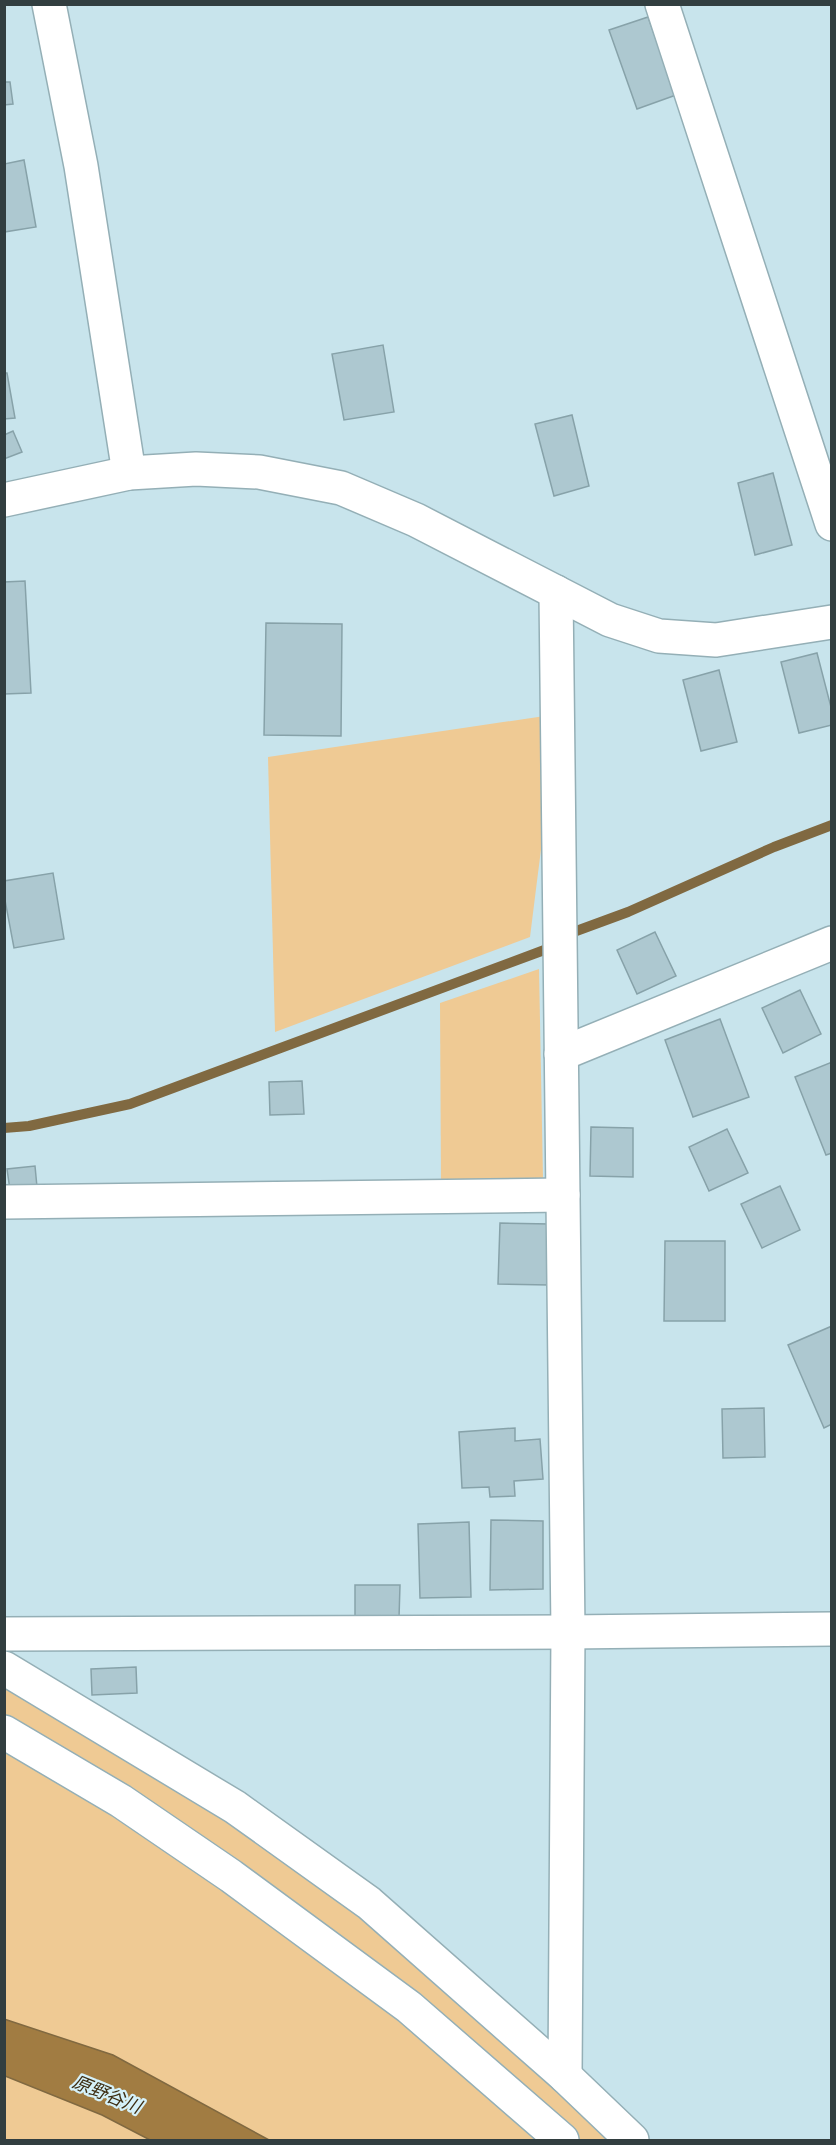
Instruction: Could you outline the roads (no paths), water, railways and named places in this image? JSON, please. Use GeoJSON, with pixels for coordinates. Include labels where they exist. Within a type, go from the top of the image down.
{"type":"FeatureCollection","features":[{"type":"Feature","properties":{"kind":"street"},"geometry":{"type":"LineString","coordinates":[[49,4],[81,166],[129,473]]}},
{"type":"Feature","properties":{"kind":"street"},"geometry":{"type":"LineString","coordinates":[[662,4],[831,524]]}},
{"type":"Feature","properties":{"kind":"street"},"geometry":{"type":"LineString","coordinates":[[4,500],[129,473],[196,469],[259,472],[341,488],[416,520],[610,620],[658,636],[716,640],[831,622]]}},
{"type":"Feature","properties":{"kind":"street"},"geometry":{"type":"LineString","coordinates":[[556,592],[568,1632],[565,2076]]}},
{"type":"Feature","properties":{"kind":"street"},"geometry":{"type":"LineString","coordinates":[[561,1054],[831,943]]}},
{"type":"Feature","properties":{"kind":"street"},"geometry":{"type":"LineString","coordinates":[[4,1202],[563,1195]]}},
{"type":"Feature","properties":{"kind":"street"},"geometry":{"type":"LineString","coordinates":[[4,1634],[831,1629]]}},
{"type":"Feature","properties":{"kind":"street"},"geometry":{"type":"LineString","coordinates":[[4,1668],[235,1807],[369,1904],[565,2076],[632,2140]]}},
{"type":"Feature","properties":{"kind":"street"},"geometry":{"type":"LineString","coordinates":[[4,1732],[121,1801],[231,1876],[409,2007],[562,2140]]}},
{"type":"Feature","properties":{"kind":"water","name":"原野谷川"},"geometry":{"type":"Polygon","coordinates":[[[4,2019],[113,2055],[269,2140],[150,2140],[102,2115],[5,2076],[4,2019]]]}},
{"type":"Feature","properties":{"kind":"waterway"},"geometry":{"type":"LineString","coordinates":[[4,1128],[29,1126],[130,1104],[547,949],[560,937],[628,912],[774,847],[832,825]]}}]}
